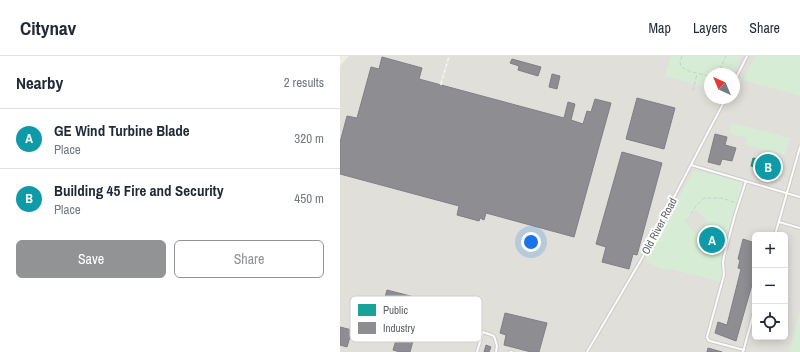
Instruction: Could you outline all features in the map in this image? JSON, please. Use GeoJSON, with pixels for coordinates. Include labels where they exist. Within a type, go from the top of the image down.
{"type":"FeatureCollection","features":[{"type":"Feature","properties":{"kind":"lane"},"geometry":{"type":"LineString","coordinates":[[740,70],[747,56]]}},
{"type":"Feature","properties":{"kind":"lane","name":"Old River Road"},"geometry":{"type":"LineString","coordinates":[[587,352],[641,260],[723,104]]}},
{"type":"Feature","properties":{"kind":"lane"},"geometry":{"type":"LineString","coordinates":[[776,232],[800,147]]}},
{"type":"Feature","properties":{"kind":"lane"},"geometry":{"type":"LineString","coordinates":[[691,165],[800,197]]}},
{"type":"Feature","properties":{"kind":"lane"},"geometry":{"type":"LineString","coordinates":[[746,181],[727,243],[723,262],[724,275],[707,337],[708,340],[744,351],[752,320]]}},
{"type":"Feature","properties":{"kind":"lane"},"geometry":{"type":"LineString","coordinates":[[779,222],[800,228]]}},
{"type":"Feature","properties":{"kind":"lane"},"geometry":{"type":"LineString","coordinates":[[482,332],[494,336],[497,346],[496,352]]}},
{"type":"Feature","properties":{"kind":"lane"},"geometry":{"type":"LineString","coordinates":[[477,352],[480,342]]}},
{"type":"Feature","properties":{"kind":"path"},"geometry":{"type":"LineString","coordinates":[[682,56],[681,66],[685,69],[704,74]]}},
{"type":"Feature","properties":{"kind":"path"},"geometry":{"type":"LineString","coordinates":[[720,68],[726,56]]}},
{"type":"Feature","properties":{"kind":"path"},"geometry":{"type":"LineString","coordinates":[[693,91],[698,73]]}},
{"type":"Feature","properties":{"kind":"path"},"geometry":{"type":"LineString","coordinates":[[691,214],[704,198],[722,198],[738,204]]}},
{"type":"Feature","properties":{"kind":"path"},"geometry":{"type":"LineString","coordinates":[[714,240],[727,243]]}},
{"type":"Feature","properties":{"kind":"shaded area"},"geometry":{"type":"Polygon","coordinates":[[[349,56],[800,56],[800,352],[340,352],[340,66],[349,56]]]}},
{"type":"Feature","properties":{"kind":"green space"},"geometry":{"type":"Polygon","coordinates":[[[671,56],[742,56],[735,68],[704,68],[704,86],[665,76],[671,56]]]}},
{"type":"Feature","properties":{"kind":"green space"},"geometry":{"type":"Polygon","coordinates":[[[755,56],[800,56],[800,96],[743,80],[755,56]]]}},
{"type":"Feature","properties":{"kind":"green space"},"geometry":{"type":"Polygon","coordinates":[[[732,123],[790,138],[785,155],[746,145],[747,138],[729,133],[732,123]]]}},
{"type":"Feature","properties":{"kind":"green space"},"geometry":{"type":"Polygon","coordinates":[[[694,170],[741,182],[743,185],[742,191],[721,258],[721,282],[666,268],[666,270],[658,268],[646,261],[646,257],[694,170]],[[696,210],[684,221],[695,233],[708,222],[696,210]]]}},
{"type":"Feature","properties":{"kind":"green space"},"geometry":{"type":"Polygon","coordinates":[[[800,310],[800,352],[789,352],[800,310]]]}},
{"type":"Feature","properties":{"kind":"building: Public"},"geometry":{"type":"Polygon","coordinates":[[[753,158],[764,161],[765,159],[782,164],[779,174],[765,170],[764,172],[759,171],[759,169],[751,166],[753,158]]]}},
{"type":"Feature","properties":{"kind":"building: Industry"},"geometry":{"type":"Polygon","coordinates":[[[382,57],[422,68],[419,79],[564,118],[568,102],[575,104],[571,120],[583,124],[587,111],[591,112],[595,99],[611,103],[574,237],[486,213],[484,220],[480,218],[479,221],[457,215],[459,206],[340,174],[340,142],[347,116],[357,118],[371,67],[379,69],[382,57]]]}},
{"type":"Feature","properties":{"kind":"building: Industry"},"geometry":{"type":"Polygon","coordinates":[[[512,59],[541,67],[538,76],[518,70],[519,66],[510,63],[512,59]]]}},
{"type":"Feature","properties":{"kind":"building: Industry"},"geometry":{"type":"Polygon","coordinates":[[[552,74],[560,76],[557,89],[549,87],[552,74]]]}},
{"type":"Feature","properties":{"kind":"building: Industry"},"geometry":{"type":"Polygon","coordinates":[[[637,98],[675,108],[664,149],[626,139],[637,98]]]}},
{"type":"Feature","properties":{"kind":"building: Industry"},"geometry":{"type":"Polygon","coordinates":[[[715,134],[727,137],[725,145],[736,148],[732,161],[722,159],[720,165],[708,162],[715,134]]]}},
{"type":"Feature","properties":{"kind":"building: Industry"},"geometry":{"type":"Polygon","coordinates":[[[622,152],[662,163],[637,255],[633,254],[629,269],[602,262],[606,247],[596,244],[622,152]]]}},
{"type":"Feature","properties":{"kind":"building: Industry"},"geometry":{"type":"Polygon","coordinates":[[[743,239],[752,242],[752,285],[736,341],[715,333],[718,322],[727,325],[741,269],[738,268],[740,260],[738,259],[743,239]]]}},
{"type":"Feature","properties":{"kind":"building: Industry"},"geometry":{"type":"Polygon","coordinates":[[[387,290],[410,296],[385,296],[387,290]]]}},
{"type":"Feature","properties":{"kind":"building: Industry"},"geometry":{"type":"Polygon","coordinates":[[[505,313],[547,323],[539,352],[531,352],[504,345],[506,335],[500,333],[505,313]]]}},
{"type":"Feature","properties":{"kind":"building: Industry"},"geometry":{"type":"Polygon","coordinates":[[[340,327],[350,330],[350,337],[347,347],[340,345],[340,327]]]}},
{"type":"Feature","properties":{"kind":"building: Industry"},"geometry":{"type":"Polygon","coordinates":[[[395,342],[413,342],[410,352],[393,350],[395,342]]]}},
{"type":"Feature","properties":{"kind":"building: Industry"},"geometry":{"type":"Polygon","coordinates":[[[486,345],[491,347],[489,352],[484,352],[486,345]]]}},
{"type":"Feature","properties":{"kind":"building: Industry"},"geometry":{"type":"Polygon","coordinates":[[[708,348],[722,352],[707,352],[708,348]]]}},
{"type":"Feature","properties":{"kind":"railway"},"geometry":{"type":"LineString","coordinates":[[441,84],[449,56]]}},
{"type":"Feature","properties":{"kind":"place","name":"Building 45 Fire and Security"},"geometry":{"type":"Point","coordinates":[768,167]}},
{"type":"Feature","properties":{"kind":"place","name":"GE Wind Turbine Blade"},"geometry":{"type":"Point","coordinates":[712,240]}}]}
